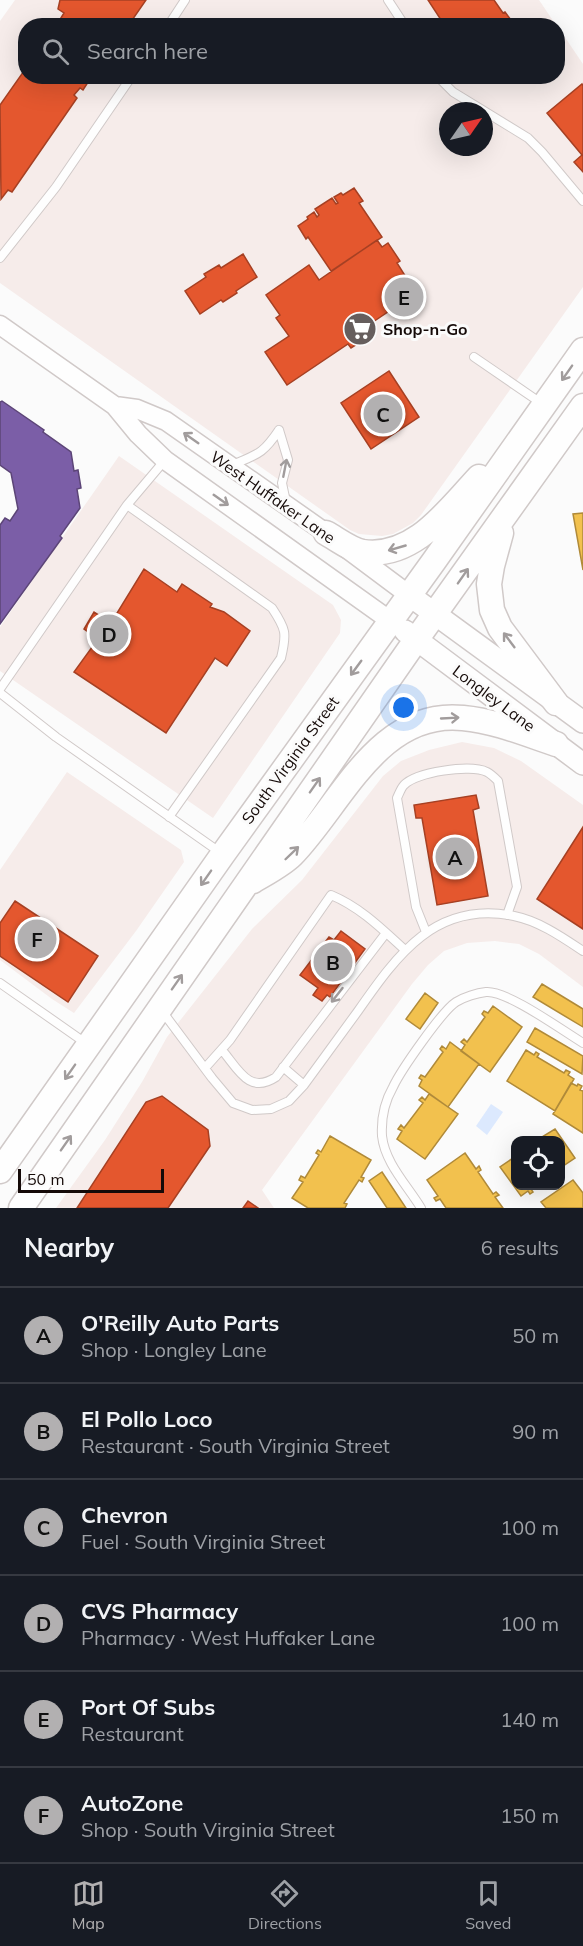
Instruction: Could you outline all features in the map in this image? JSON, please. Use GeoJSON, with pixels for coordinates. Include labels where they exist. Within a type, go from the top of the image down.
{"type":"FeatureCollection","features":[{"type":"Feature","properties":{"kind":"main road","name":"South Virginia Street"},"geometry":{"type":"LineString","coordinates":[[21,1208],[244,887],[404,630],[423,605],[538,415],[583,350]]}},
{"type":"Feature","properties":{"kind":"main road","name":"South Virginia Street"},"geometry":{"type":"LineString","coordinates":[[2,1165],[223,854],[423,605],[507,514],[583,406]]}},
{"type":"Feature","properties":{"kind":"main road"},"geometry":{"type":"LineString","coordinates":[[326,533],[361,552],[381,552],[405,546],[421,537],[538,415]]}},
{"type":"Feature","properties":{"kind":"main road"},"geometry":{"type":"LineString","coordinates":[[507,514],[489,584],[492,610],[500,628],[556,703]]}},
{"type":"Feature","properties":{"kind":"main road","name":"Longley Lane"},"geometry":{"type":"LineString","coordinates":[[423,605],[583,722]]}},
{"type":"Feature","properties":{"kind":"main road","name":"Longley Lane"},"geometry":{"type":"LineString","coordinates":[[404,630],[583,764]]}},
{"type":"Feature","properties":{"kind":"main road"},"geometry":{"type":"LineString","coordinates":[[244,887],[291,856],[375,753],[392,738],[412,727],[435,719],[460,717],[482,720],[556,744]]}},
{"type":"Feature","properties":{"kind":"main road"},"geometry":{"type":"LineString","coordinates":[[160,1007],[152,998],[150,985],[164,962],[165,936]]}},
{"type":"Feature","properties":{"kind":"street","name":"West Huffaker Lane"},"geometry":{"type":"LineString","coordinates":[[0,325],[115,406],[138,434],[165,460],[404,630]]}},
{"type":"Feature","properties":{"kind":"street","name":"West Huffaker Lane"},"geometry":{"type":"LineString","coordinates":[[115,406],[137,409],[166,421],[326,533],[423,605]]}},
{"type":"Feature","properties":{"kind":"lane"},"geometry":{"type":"LineString","coordinates":[[173,18],[185,0]]}},
{"type":"Feature","properties":{"kind":"lane"},"geometry":{"type":"LineString","coordinates":[[388,0],[400,18]]}},
{"type":"Feature","properties":{"kind":"lane"},"geometry":{"type":"LineString","coordinates":[[0,258],[57,187],[127,84]]}},
{"type":"Feature","properties":{"kind":"lane"},"geometry":{"type":"LineString","coordinates":[[445,84],[469,102]]}},
{"type":"Feature","properties":{"kind":"lane"},"geometry":{"type":"LineString","coordinates":[[493,117],[528,138],[583,201]]}},
{"type":"Feature","properties":{"kind":"lane"},"geometry":{"type":"LineString","coordinates":[[474,357],[538,415]]}},
{"type":"Feature","properties":{"kind":"lane"},"geometry":{"type":"LineString","coordinates":[[230,466],[260,453],[269,445],[279,430],[288,460],[282,483],[287,506]]}},
{"type":"Feature","properties":{"kind":"lane"},"geometry":{"type":"LineString","coordinates":[[0,689],[127,505],[165,460]]}},
{"type":"Feature","properties":{"kind":"lane"},"geometry":{"type":"LineString","coordinates":[[127,505],[272,608],[282,623],[286,636],[281,658],[169,817]]}},
{"type":"Feature","properties":{"kind":"lane"},"geometry":{"type":"LineString","coordinates":[[0,693],[56,737],[223,854]]}},
{"type":"Feature","properties":{"kind":"lane"},"geometry":{"type":"LineString","coordinates":[[426,932],[416,907],[397,798],[403,785],[416,777],[472,769],[486,772],[498,781],[517,886],[507,915]]}},
{"type":"Feature","properties":{"kind":"lane"},"geometry":{"type":"LineString","coordinates":[[205,1068],[222,1050],[331,895],[346,901],[405,950]]}},
{"type":"Feature","properties":{"kind":"lane"},"geometry":{"type":"LineString","coordinates":[[160,1007],[233,1103],[252,1110],[271,1109],[289,1101],[304,1085],[381,979],[405,950],[426,932],[451,919],[480,913],[515,916],[551,930],[583,951]]}},
{"type":"Feature","properties":{"kind":"lane"},"geometry":{"type":"LineString","coordinates":[[222,1050],[246,1078],[254,1083],[262,1084],[276,1077],[386,933]]}},
{"type":"Feature","properties":{"kind":"lane"},"geometry":{"type":"LineString","coordinates":[[0,983],[88,1045]]}},
{"type":"Feature","properties":{"kind":"lane"},"geometry":{"type":"LineString","coordinates":[[421,1208],[387,1155],[382,1137],[383,1121],[386,1103],[393,1087],[443,1015],[456,1002],[488,991],[505,996],[583,1042]]}},
{"type":"Feature","properties":{"kind":"lane"},"geometry":{"type":"LineString","coordinates":[[283,1067],[304,1085]]}},
{"type":"Feature","properties":{"kind":"shaded area"},"geometry":{"type":"Polygon","coordinates":[[[15,0],[539,0],[551,18],[18,18],[18,84],[565,84],[565,37],[583,64],[583,287],[421,515],[413,523],[393,534],[382,536],[359,534],[350,530],[0,283],[0,21],[15,0]]]}},
{"type":"Feature","properties":{"kind":"shaded area"},"geometry":{"type":"Polygon","coordinates":[[[119,456],[333,605],[341,620],[340,633],[213,818],[0,671],[0,627],[119,456]]]}},
{"type":"Feature","properties":{"kind":"shaded area"},"geometry":{"type":"Polygon","coordinates":[[[462,742],[494,748],[521,761],[583,805],[583,987],[539,954],[519,944],[495,941],[467,943],[444,951],[412,984],[262,1190],[274,1208],[56,1208],[105,1140],[167,1037],[252,929],[302,880],[383,776],[401,761],[429,750],[462,742]]]}},
{"type":"Feature","properties":{"kind":"shaded area"},"geometry":{"type":"Polygon","coordinates":[[[67,772],[181,850],[184,862],[136,931],[74,1013],[0,960],[0,870],[67,772]]]}},
{"type":"Feature","properties":{"kind":"water"},"geometry":{"type":"Polygon","coordinates":[[[491,1104],[503,1112],[487,1135],[476,1126],[491,1104]]]}},
{"type":"Feature","properties":{"kind":"building: Homes"},"geometry":{"type":"Polygon","coordinates":[[[583,513],[583,570],[573,514],[583,513]]]}},
{"type":"Feature","properties":{"kind":"building: Homes"},"geometry":{"type":"Polygon","coordinates":[[[542,984],[583,1009],[583,1027],[533,997],[542,984]]]}},
{"type":"Feature","properties":{"kind":"building: Homes"},"geometry":{"type":"Polygon","coordinates":[[[425,993],[438,1003],[420,1029],[406,1019],[425,993]]]}},
{"type":"Feature","properties":{"kind":"building: Homes"},"geometry":{"type":"Polygon","coordinates":[[[493,1006],[522,1027],[490,1072],[461,1051],[465,1045],[461,1042],[464,1039],[467,1042],[485,1017],[482,1014],[484,1011],[488,1013],[493,1006]]]}},
{"type":"Feature","properties":{"kind":"building: Homes"},"geometry":{"type":"Polygon","coordinates":[[[535,1028],[583,1056],[582,1074],[527,1042],[535,1028]]]}},
{"type":"Feature","properties":{"kind":"building: Homes"},"geometry":{"type":"Polygon","coordinates":[[[450,1042],[479,1064],[448,1107],[419,1086],[422,1080],[419,1078],[421,1075],[425,1077],[443,1052],[440,1049],[442,1046],[446,1049],[450,1042]]]}},
{"type":"Feature","properties":{"kind":"building: Homes"},"geometry":{"type":"Polygon","coordinates":[[[526,1050],[534,1055],[536,1052],[539,1054],[537,1057],[564,1073],[566,1070],[570,1072],[568,1075],[574,1079],[555,1111],[507,1081],[526,1050]]]}},
{"type":"Feature","properties":{"kind":"building: Homes"},"geometry":{"type":"Polygon","coordinates":[[[571,1083],[582,1086],[580,1090],[583,1091],[583,1133],[553,1114],[571,1083]]]}},
{"type":"Feature","properties":{"kind":"building: Homes"},"geometry":{"type":"Polygon","coordinates":[[[429,1094],[458,1114],[425,1159],[397,1139],[402,1131],[398,1129],[401,1125],[404,1128],[423,1103],[419,1100],[422,1097],[425,1100],[429,1094]]]}},
{"type":"Feature","properties":{"kind":"building: Homes"},"geometry":{"type":"Polygon","coordinates":[[[555,1129],[560,1136],[544,1136],[555,1129]]]}},
{"type":"Feature","properties":{"kind":"building: Homes"},"geometry":{"type":"Polygon","coordinates":[[[330,1136],[371,1160],[361,1177],[364,1178],[362,1182],[359,1180],[344,1203],[347,1204],[345,1208],[308,1208],[292,1198],[303,1182],[299,1180],[301,1176],[305,1178],[319,1155],[316,1153],[318,1150],[321,1152],[330,1136]]]}},
{"type":"Feature","properties":{"kind":"building: Homes"},"geometry":{"type":"Polygon","coordinates":[[[565,1144],[575,1158],[565,1165],[565,1144]]]}},
{"type":"Feature","properties":{"kind":"building: Homes"},"geometry":{"type":"Polygon","coordinates":[[[465,1153],[476,1169],[479,1166],[481,1170],[478,1172],[493,1194],[496,1192],[499,1195],[495,1197],[503,1208],[446,1208],[440,1199],[436,1201],[434,1198],[438,1196],[427,1180],[465,1153]]]}},
{"type":"Feature","properties":{"kind":"building: Homes"},"geometry":{"type":"Polygon","coordinates":[[[511,1159],[511,1182],[500,1167],[511,1159]]]}},
{"type":"Feature","properties":{"kind":"building: Homes"},"geometry":{"type":"Polygon","coordinates":[[[382,1172],[406,1208],[387,1208],[369,1181],[382,1172]]]}},
{"type":"Feature","properties":{"kind":"building: Homes"},"geometry":{"type":"Polygon","coordinates":[[[573,1180],[583,1193],[583,1208],[546,1208],[541,1202],[558,1190],[565,1190],[565,1186],[573,1180]]]}},
{"type":"Feature","properties":{"kind":"building: Homes"},"geometry":{"type":"Polygon","coordinates":[[[517,1190],[532,1190],[533,1192],[530,1194],[528,1191],[521,1196],[517,1190]]]}},
{"type":"Feature","properties":{"kind":"building: Shops"},"geometry":{"type":"Polygon","coordinates":[[[60,0],[146,0],[134,18],[61,18],[64,13],[58,9],[60,0]]]}},
{"type":"Feature","properties":{"kind":"building: Shops"},"geometry":{"type":"Polygon","coordinates":[[[428,0],[494,0],[510,18],[440,18],[428,0]]]}},
{"type":"Feature","properties":{"kind":"building: Shops"},"geometry":{"type":"Polygon","coordinates":[[[18,79],[18,84],[87,84],[83,90],[80,88],[74,95],[77,98],[12,192],[8,190],[1,199],[0,105],[18,79]]]}},
{"type":"Feature","properties":{"kind":"building: Shops"},"geometry":{"type":"Polygon","coordinates":[[[582,84],[583,172],[574,162],[582,155],[547,113],[582,84]]]}},
{"type":"Feature","properties":{"kind":"building: Shops"},"geometry":{"type":"Polygon","coordinates":[[[354,188],[363,201],[359,203],[382,237],[331,271],[298,226],[314,212],[317,217],[319,215],[315,209],[332,198],[336,204],[338,203],[334,197],[341,193],[343,195],[354,188]]]}},
{"type":"Feature","properties":{"kind":"building: Shops"},"geometry":{"type":"Polygon","coordinates":[[[377,240],[382,247],[388,243],[400,261],[397,263],[416,293],[373,322],[374,326],[365,333],[368,337],[351,348],[348,344],[287,385],[265,352],[289,336],[276,318],[280,315],[266,295],[309,265],[319,280],[377,240]]]}},
{"type":"Feature","properties":{"kind":"building: Shops"},"geometry":{"type":"Polygon","coordinates":[[[243,254],[257,277],[236,291],[237,293],[223,302],[221,300],[200,314],[185,291],[206,277],[204,274],[219,265],[221,268],[243,254]]]}},
{"type":"Feature","properties":{"kind":"building: Shops"},"geometry":{"type":"Polygon","coordinates":[[[389,371],[419,417],[371,449],[341,403],[389,371]]]}},
{"type":"Feature","properties":{"kind":"building: Shops"},"geometry":{"type":"Polygon","coordinates":[[[144,569],[177,592],[182,584],[212,604],[210,607],[224,612],[250,631],[227,666],[215,658],[166,733],[74,672],[98,639],[84,629],[94,612],[111,623],[144,569]]]}},
{"type":"Feature","properties":{"kind":"building: Shops"},"geometry":{"type":"Polygon","coordinates":[[[476,795],[479,808],[473,810],[488,896],[437,905],[422,818],[416,818],[414,805],[476,795]]]}},
{"type":"Feature","properties":{"kind":"building: Shops"},"geometry":{"type":"Polygon","coordinates":[[[583,827],[583,929],[537,899],[583,827]]]}},
{"type":"Feature","properties":{"kind":"building: Shops"},"geometry":{"type":"Polygon","coordinates":[[[15,901],[98,956],[68,1002],[0,956],[0,923],[15,901]]]}},
{"type":"Feature","properties":{"kind":"building: Shops"},"geometry":{"type":"Polygon","coordinates":[[[341,931],[365,949],[330,997],[327,995],[322,1001],[313,995],[318,988],[300,975],[329,937],[334,940],[341,931]]]}},
{"type":"Feature","properties":{"kind":"building: Shops"},"geometry":{"type":"Polygon","coordinates":[[[162,1096],[208,1130],[210,1146],[168,1208],[77,1208],[146,1102],[162,1096]]]}},
{"type":"Feature","properties":{"kind":"building: Shops"},"geometry":{"type":"Polygon","coordinates":[[[248,1201],[258,1208],[243,1208],[248,1201]]]}},
{"type":"Feature","properties":{"kind":"building: Offices"},"geometry":{"type":"Polygon","coordinates":[[[2,401],[71,452],[74,471],[78,470],[81,488],[77,489],[80,508],[60,536],[62,538],[0,624],[0,525],[5,518],[10,521],[18,509],[11,473],[0,465],[0,402],[2,401]]]}},
{"type":"Feature","properties":{"kind":"place","name":"Port Of Subs"},"geometry":{"type":"Point","coordinates":[404,297]}},
{"type":"Feature","properties":{"kind":"place","name":"Shop-n-Go"},"geometry":{"type":"Point","coordinates":[360,329]}},
{"type":"Feature","properties":{"kind":"place","name":"Chevron"},"geometry":{"type":"Point","coordinates":[383,414]}},
{"type":"Feature","properties":{"kind":"place","name":"CVS Pharmacy"},"geometry":{"type":"Point","coordinates":[109,634]}},
{"type":"Feature","properties":{"kind":"place","name":"O'Reilly Auto Parts"},"geometry":{"type":"Point","coordinates":[455,857]}},
{"type":"Feature","properties":{"kind":"place","name":"AutoZone"},"geometry":{"type":"Point","coordinates":[37,939]}},
{"type":"Feature","properties":{"kind":"place","name":"El Pollo Loco"},"geometry":{"type":"Point","coordinates":[333,962]}}]}
